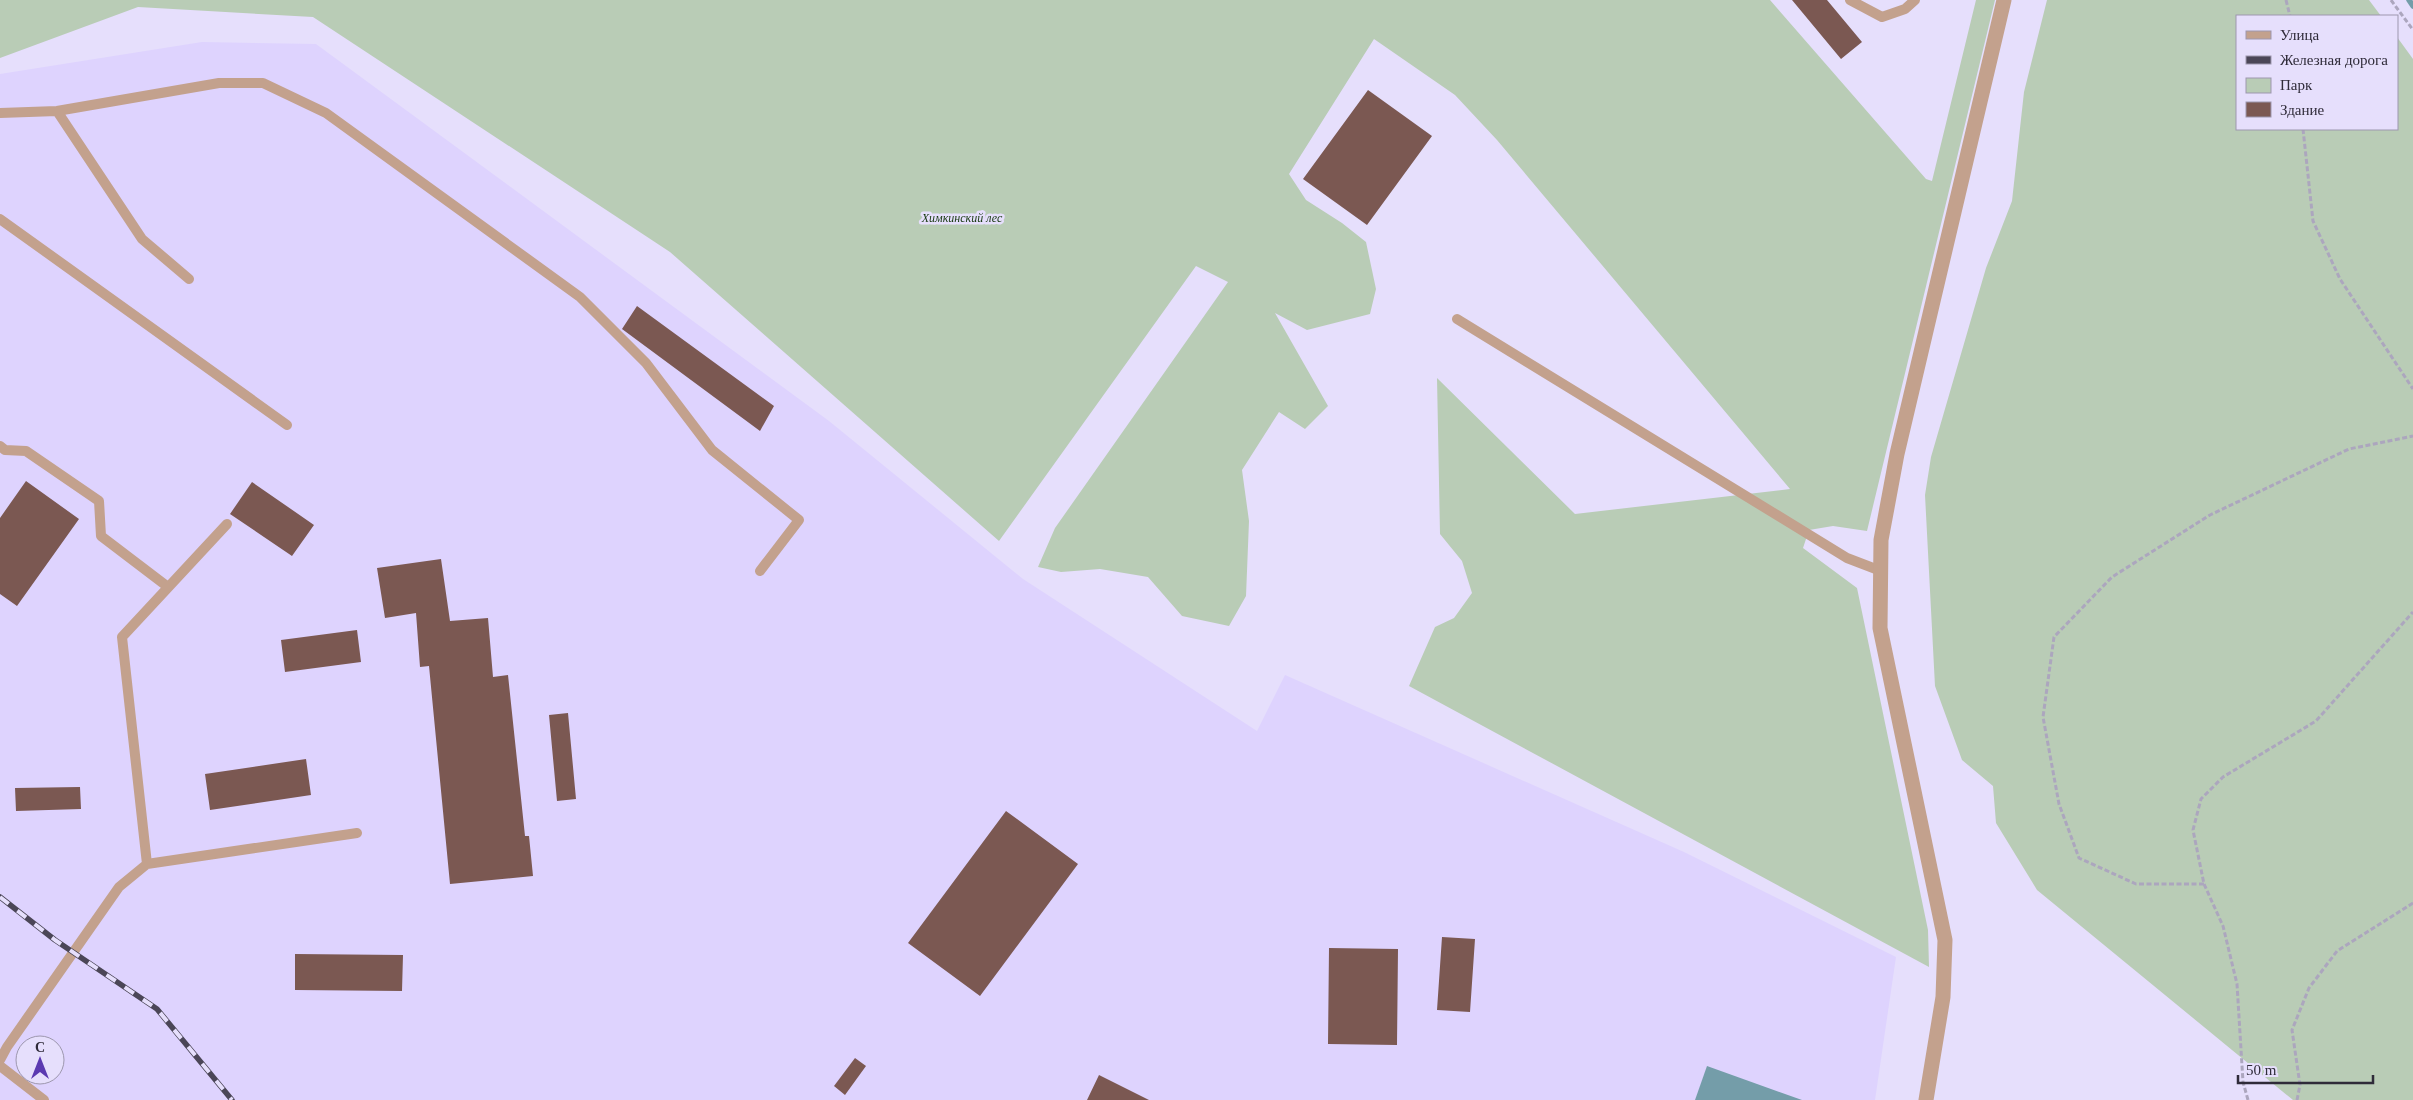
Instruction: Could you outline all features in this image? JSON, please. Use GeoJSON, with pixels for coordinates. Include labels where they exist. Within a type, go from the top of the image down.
{"type":"FeatureCollection","features":[{"type":"Feature","properties":{"kind":"street"},"geometry":{"type":"LineString","coordinates":[[1926,1100],[1943,997],[1945,940],[1880,628],[1881,540],[1897,454],[2004,0]]}},
{"type":"Feature","properties":{"kind":"lane"},"geometry":{"type":"LineString","coordinates":[[1850,0],[1882,17],[1905,9],[1915,0]]}},
{"type":"Feature","properties":{"kind":"lane"},"geometry":{"type":"LineString","coordinates":[[0,112],[57,111],[219,83],[263,83],[326,114],[580,297],[646,363],[712,450],[799,520],[760,571]]}},
{"type":"Feature","properties":{"kind":"lane"},"geometry":{"type":"LineString","coordinates":[[57,111],[142,239],[189,280]]}},
{"type":"Feature","properties":{"kind":"lane"},"geometry":{"type":"LineString","coordinates":[[0,219],[287,425]]}},
{"type":"Feature","properties":{"kind":"lane"},"geometry":{"type":"LineString","coordinates":[[1457,319],[1846,558],[1881,571]]}},
{"type":"Feature","properties":{"kind":"lane"},"geometry":{"type":"LineString","coordinates":[[0,446],[5,450],[26,451],[99,501],[101,536],[168,587]]}},
{"type":"Feature","properties":{"kind":"lane"},"geometry":{"type":"LineString","coordinates":[[146,864],[122,637],[227,524]]}},
{"type":"Feature","properties":{"kind":"lane"},"geometry":{"type":"LineString","coordinates":[[0,1060],[7,1046],[119,887],[146,864],[357,833]]}},
{"type":"Feature","properties":{"kind":"lane"},"geometry":{"type":"LineString","coordinates":[[0,1066],[44,1100]]}},
{"type":"Feature","properties":{"kind":"path"},"geometry":{"type":"LineString","coordinates":[[2286,0],[2290,15]]}},
{"type":"Feature","properties":{"kind":"path"},"geometry":{"type":"LineString","coordinates":[[2391,0],[2413,30]]}},
{"type":"Feature","properties":{"kind":"path"},"geometry":{"type":"LineString","coordinates":[[2303,130],[2313,221],[2340,279],[2408,385],[2413,389]]}},
{"type":"Feature","properties":{"kind":"path"},"geometry":{"type":"LineString","coordinates":[[2204,884],[2136,884],[2079,858],[2058,804],[2043,717],[2054,637],[2112,577],[2210,515],[2349,449],[2413,436]]}},
{"type":"Feature","properties":{"kind":"path"},"geometry":{"type":"LineString","coordinates":[[2248,1100],[2244,1082],[2236,984],[2223,926],[2204,884],[2193,830],[2202,799],[2223,777],[2316,720],[2413,612]]}},
{"type":"Feature","properties":{"kind":"path"},"geometry":{"type":"LineString","coordinates":[[2297,1100],[2300,1085],[2292,1030],[2309,988],[2337,951],[2413,903]]}},
{"type":"Feature","properties":{"kind":"shaded area"},"geometry":{"type":"Polygon","coordinates":[[[202,42],[316,44],[829,421],[1023,579],[1257,731],[1285,675],[1684,852],[1896,957],[1875,1100],[0,1100],[0,74],[202,42]]]}},
{"type":"Feature","properties":{"kind":"shaded area"},"geometry":{"type":"Polygon","coordinates":[[[1707,1066],[1802,1100],[1695,1100],[1707,1066]]]}},
{"type":"Feature","properties":{"kind":"green space","name":"Химкинский лес"},"geometry":{"type":"Polygon","coordinates":[[[0,0],[1770,0],[1926,179],[1932,181],[1976,0],[1995,0],[1867,531],[1833,526],[1809,530],[1803,548],[1857,588],[1928,930],[1929,967],[1409,686],[1435,627],[1454,618],[1472,593],[1462,561],[1440,534],[1437,378],[1575,514],[1790,489],[1497,140],[1455,95],[1374,39],[1289,174],[1306,200],[1342,223],[1366,242],[1376,289],[1370,314],[1307,330],[1275,313],[1328,406],[1305,429],[1279,412],[1242,470],[1249,521],[1246,596],[1229,626],[1182,616],[1148,577],[1100,569],[1061,572],[1038,567],[1055,528],[1228,282],[1196,266],[999,541],[670,252],[313,17],[138,7],[0,58],[0,0]]]}},
{"type":"Feature","properties":{"kind":"green space"},"geometry":{"type":"Polygon","coordinates":[[[2047,0],[2369,0],[2380,15],[2236,15],[2236,130],[2398,130],[2398,38],[2413,59],[2413,1100],[2293,1100],[2037,890],[1996,823],[1993,786],[1962,760],[1935,686],[1925,495],[1931,457],[1986,268],[2012,201],[2024,92],[2047,0]]]}},
{"type":"Feature","properties":{"kind":"building"},"geometry":{"type":"Polygon","coordinates":[[[1792,0],[1827,0],[1862,42],[1841,59],[1792,0]]]}},
{"type":"Feature","properties":{"kind":"building"},"geometry":{"type":"Polygon","coordinates":[[[1368,90],[1432,136],[1367,225],[1303,179],[1368,90]]]}},
{"type":"Feature","properties":{"kind":"building"},"geometry":{"type":"Polygon","coordinates":[[[637,306],[774,406],[760,431],[622,329],[637,306]]]}},
{"type":"Feature","properties":{"kind":"building"},"geometry":{"type":"Polygon","coordinates":[[[26,481],[79,519],[17,606],[0,594],[0,518],[26,481]]]}},
{"type":"Feature","properties":{"kind":"building"},"geometry":{"type":"Polygon","coordinates":[[[252,482],[314,525],[292,556],[230,514],[252,482]]]}},
{"type":"Feature","properties":{"kind":"building"},"geometry":{"type":"Polygon","coordinates":[[[441,559],[450,621],[488,618],[493,677],[508,675],[525,836],[529,836],[533,876],[450,884],[429,666],[420,667],[416,613],[385,618],[377,568],[441,559]]]}},
{"type":"Feature","properties":{"kind":"building"},"geometry":{"type":"Polygon","coordinates":[[[357,630],[361,662],[285,672],[281,640],[357,630]]]}},
{"type":"Feature","properties":{"kind":"building"},"geometry":{"type":"Polygon","coordinates":[[[568,713],[576,799],[557,801],[549,715],[568,713]]]}},
{"type":"Feature","properties":{"kind":"building"},"geometry":{"type":"Polygon","coordinates":[[[306,759],[311,795],[210,810],[205,774],[306,759]]]}},
{"type":"Feature","properties":{"kind":"building"},"geometry":{"type":"Polygon","coordinates":[[[80,787],[81,809],[16,811],[15,788],[80,787]]]}},
{"type":"Feature","properties":{"kind":"building"},"geometry":{"type":"Polygon","coordinates":[[[1006,811],[1078,864],[980,996],[908,943],[1006,811]]]}},
{"type":"Feature","properties":{"kind":"building"},"geometry":{"type":"Polygon","coordinates":[[[1442,937],[1475,939],[1470,1012],[1437,1010],[1442,937]]]}},
{"type":"Feature","properties":{"kind":"building"},"geometry":{"type":"Polygon","coordinates":[[[1329,948],[1398,949],[1397,1045],[1328,1044],[1329,948]]]}},
{"type":"Feature","properties":{"kind":"building"},"geometry":{"type":"Polygon","coordinates":[[[295,954],[403,955],[402,991],[295,990],[295,954]]]}},
{"type":"Feature","properties":{"kind":"building"},"geometry":{"type":"Polygon","coordinates":[[[855,1058],[866,1066],[845,1095],[834,1086],[855,1058]]]}},
{"type":"Feature","properties":{"kind":"building"},"geometry":{"type":"Polygon","coordinates":[[[1099,1075],[1149,1100],[1087,1100],[1099,1075]]]}},
{"type":"Feature","properties":{"kind":"waterway"},"geometry":{"type":"LineString","coordinates":[[2409,0],[2413,6]]}},
{"type":"Feature","properties":{"kind":"railway"},"geometry":{"type":"LineString","coordinates":[[0,897],[55,940],[157,1009],[232,1100]]}}]}
